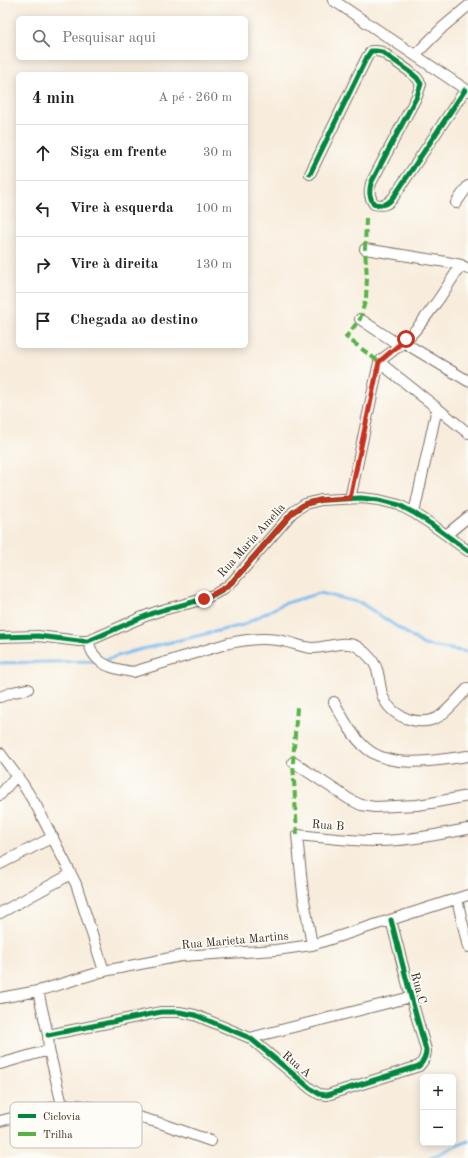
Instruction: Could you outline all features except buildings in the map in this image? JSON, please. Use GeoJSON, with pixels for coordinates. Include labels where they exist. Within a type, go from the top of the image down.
{"type":"FeatureCollection","features":[{"type":"Feature","properties":{"kind":"street"},"geometry":{"type":"LineString","coordinates":[[310,174],[367,57],[371,52],[382,52],[417,78],[421,84],[371,182],[369,191],[370,198],[374,204],[382,206],[393,198],[467,91],[333,0]]}},
{"type":"Feature","properties":{"kind":"street"},"geometry":{"type":"LineString","coordinates":[[415,55],[443,27],[468,6]]}},
{"type":"Feature","properties":{"kind":"street"},"geometry":{"type":"LineString","coordinates":[[456,203],[468,186]]}},
{"type":"Feature","properties":{"kind":"street"},"geometry":{"type":"LineString","coordinates":[[350,498],[379,362],[413,333],[465,267],[446,262],[365,249]]}},
{"type":"Feature","properties":{"kind":"street"},"geometry":{"type":"LineString","coordinates":[[360,319],[401,344],[468,381]]}},
{"type":"Feature","properties":{"kind":"street"},"geometry":{"type":"LineString","coordinates":[[379,362],[468,433]]}},
{"type":"Feature","properties":{"kind":"street"},"geometry":{"type":"LineString","coordinates":[[414,514],[438,408]]}},
{"type":"Feature","properties":{"kind":"street","name":"Rua Maria Amelia"},"geometry":{"type":"LineString","coordinates":[[0,637],[38,636],[88,641],[157,611],[214,595],[233,581],[293,512],[305,504],[321,500],[361,498],[379,500],[399,506],[414,514],[468,551]]}},
{"type":"Feature","properties":{"kind":"street"},"geometry":{"type":"LineString","coordinates":[[446,535],[468,517]]}},
{"type":"Feature","properties":{"kind":"street"},"geometry":{"type":"LineString","coordinates":[[88,641],[94,655],[105,664],[115,669],[133,672],[229,643],[244,640],[277,640],[306,648],[350,644],[359,648],[370,658],[376,668],[384,699],[396,714],[406,719],[418,721],[430,720],[440,716],[468,688]]}},
{"type":"Feature","properties":{"kind":"street"},"geometry":{"type":"LineString","coordinates":[[0,697],[13,692],[28,689]]}},
{"type":"Feature","properties":{"kind":"street"},"geometry":{"type":"LineString","coordinates":[[334,702],[348,726],[366,748],[381,757],[395,761],[418,761],[468,756]]}},
{"type":"Feature","properties":{"kind":"street"},"geometry":{"type":"LineString","coordinates":[[0,753],[37,807],[76,884],[104,971]]}},
{"type":"Feature","properties":{"kind":"street"},"geometry":{"type":"LineString","coordinates":[[294,762],[349,799],[361,805],[375,807],[431,803],[468,796]]}},
{"type":"Feature","properties":{"kind":"street"},"geometry":{"type":"LineString","coordinates":[[0,795],[16,776]]}},
{"type":"Feature","properties":{"kind":"street","name":"Rua B"},"geometry":{"type":"LineString","coordinates":[[312,945],[296,835],[374,841],[398,840],[438,835],[468,829]]}},
{"type":"Feature","properties":{"kind":"street"},"geometry":{"type":"LineString","coordinates":[[0,864],[53,837]]}},
{"type":"Feature","properties":{"kind":"street"},"geometry":{"type":"LineString","coordinates":[[0,913],[71,874]]}},
{"type":"Feature","properties":{"kind":"street","name":"Rua Marieta Martins"},"geometry":{"type":"LineString","coordinates":[[0,998],[38,991],[104,971],[181,956],[276,950],[312,945],[468,895]]}},
{"type":"Feature","properties":{"kind":"street"},"geometry":{"type":"LineString","coordinates":[[457,899],[468,947]]}},
{"type":"Feature","properties":{"kind":"street","name":"Rua C"},"geometry":{"type":"LineString","coordinates":[[391,920],[426,1050],[424,1061]]}},
{"type":"Feature","properties":{"kind":"street"},"geometry":{"type":"LineString","coordinates":[[38,991],[48,1035],[49,1050],[61,1102]]}},
{"type":"Feature","properties":{"kind":"street"},"geometry":{"type":"LineString","coordinates":[[250,1038],[411,997]]}},
{"type":"Feature","properties":{"kind":"street","name":"Rua A"},"geometry":{"type":"LineString","coordinates":[[48,1035],[161,1012],[179,1012],[195,1015],[250,1038],[311,1089],[319,1094],[327,1095],[419,1066],[424,1061]]}},
{"type":"Feature","properties":{"kind":"street"},"geometry":{"type":"LineString","coordinates":[[0,1064],[49,1050]]}},
{"type":"Feature","properties":{"kind":"street"},"geometry":{"type":"LineString","coordinates":[[142,1118],[211,1141]]}},
{"type":"Feature","properties":{"kind":"street"},"geometry":{"type":"LineString","coordinates":[[0,1121],[10,1119]]}},
{"type":"Feature","properties":{"kind":"waterway"},"geometry":{"type":"LineString","coordinates":[[104,660],[134,651],[243,625],[283,604],[320,593],[361,603],[424,645],[468,652]]}},
{"type":"Feature","properties":{"kind":"waterway"},"geometry":{"type":"LineString","coordinates":[[0,663],[96,661]]}},
{"type":"Feature","properties":{"kind":"waterway"},"geometry":{"type":"LineString","coordinates":[[429,1158],[468,1141]]}},
{"type":"Feature","properties":{"kind":"marked path"},"geometry":{"type":"LineString","coordinates":[[366,218],[366,298],[360,319],[346,337],[379,362]]}},
{"type":"Feature","properties":{"kind":"marked path"},"geometry":{"type":"LineString","coordinates":[[297,707],[293,762],[297,835]]}},
{"type":"Feature","properties":{"kind":"cycle path"},"geometry":{"type":"LineString","coordinates":[[310,174],[371,51],[382,52],[409,71],[421,84],[417,96],[371,183],[370,194],[374,204],[385,204],[393,198],[465,90]]}},
{"type":"Feature","properties":{"kind":"cycle path"},"geometry":{"type":"LineString","coordinates":[[0,637],[38,636],[88,641],[156,612],[206,598],[215,594],[233,581],[293,512],[305,504],[321,500],[361,498],[379,500],[399,505],[431,524],[468,551]]}},
{"type":"Feature","properties":{"kind":"cycle path"},"geometry":{"type":"LineString","coordinates":[[48,1035],[161,1012],[179,1012],[195,1015],[250,1038],[311,1089],[319,1094],[327,1095],[419,1066],[426,1055],[426,1050],[391,920]]}},
{"type":"Feature","properties":{"kind":"route"},"geometry":{"type":"LineString","coordinates":[[204,599],[214,595],[233,581],[293,512],[305,504],[321,500],[350,498],[379,362],[406,339]]}}]}
